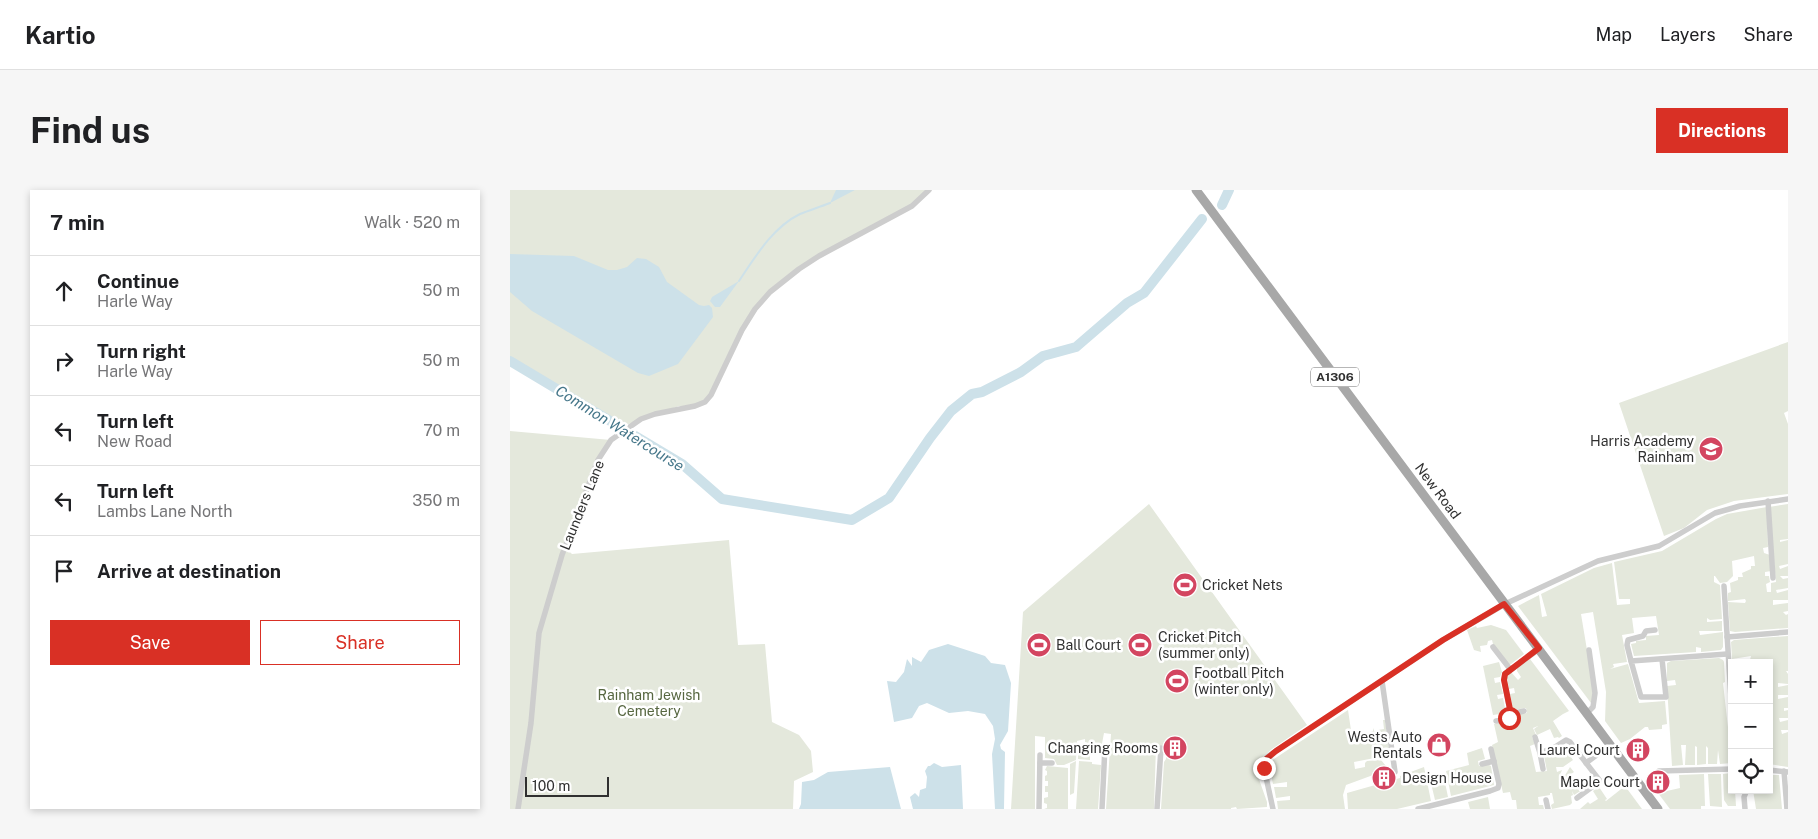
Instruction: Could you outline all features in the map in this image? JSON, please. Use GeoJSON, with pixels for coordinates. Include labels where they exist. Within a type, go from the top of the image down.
{"type":"FeatureCollection","features":[{"type":"Feature","properties":{"kind":"main road","name":"New Road"},"geometry":{"type":"LineString","coordinates":[[1196,190],[1658,809]]}},
{"type":"Feature","properties":{"kind":"street","name":"Launders Lane"},"geometry":{"type":"LineString","coordinates":[[518,809],[531,723],[539,633],[562,555],[598,460],[611,440],[641,419],[705,402],[712,395],[742,330],[770,292],[819,256],[912,206],[929,190]]}},
{"type":"Feature","properties":{"kind":"street"},"geometry":{"type":"LineString","coordinates":[[1273,809],[1264,768],[1267,757],[1443,640],[1504,604],[1598,560],[1659,546],[1715,513],[1740,506],[1788,499]]}},
{"type":"Feature","properties":{"kind":"street"},"geometry":{"type":"LineString","coordinates":[[1768,501],[1774,578]]}},
{"type":"Feature","properties":{"kind":"street"},"geometry":{"type":"LineString","coordinates":[[1724,586],[1731,704]]}},
{"type":"Feature","properties":{"kind":"street"},"geometry":{"type":"LineString","coordinates":[[1655,630],[1646,631],[1643,636],[1634,637],[1627,642],[1641,697],[1666,697],[1662,658]]}},
{"type":"Feature","properties":{"kind":"street"},"geometry":{"type":"LineString","coordinates":[[1727,637],[1788,632]]}},
{"type":"Feature","properties":{"kind":"street"},"geometry":{"type":"LineString","coordinates":[[1493,647],[1510,669]]}},
{"type":"Feature","properties":{"kind":"street"},"geometry":{"type":"LineString","coordinates":[[1511,714],[1504,680],[1505,674],[1539,648]]}},
{"type":"Feature","properties":{"kind":"street"},"geometry":{"type":"LineString","coordinates":[[1587,713],[1593,707],[1595,693],[1589,650]]}},
{"type":"Feature","properties":{"kind":"street"},"geometry":{"type":"LineString","coordinates":[[1631,661],[1727,654]]}},
{"type":"Feature","properties":{"kind":"street"},"geometry":{"type":"LineString","coordinates":[[1382,681],[1395,772]]}},
{"type":"Feature","properties":{"kind":"street"},"geometry":{"type":"LineString","coordinates":[[1496,722],[1509,718],[1511,714],[1524,711]]}},
{"type":"Feature","properties":{"kind":"street"},"geometry":{"type":"LineString","coordinates":[[1535,738],[1543,769]]}},
{"type":"Feature","properties":{"kind":"street"},"geometry":{"type":"LineString","coordinates":[[1540,753],[1566,740],[1570,742],[1600,781],[1577,798]]}},
{"type":"Feature","properties":{"kind":"street"},"geometry":{"type":"LineString","coordinates":[[1586,763],[1610,745]]}},
{"type":"Feature","properties":{"kind":"street"},"geometry":{"type":"LineString","coordinates":[[1102,809],[1105,746]]}},
{"type":"Feature","properties":{"kind":"street"},"geometry":{"type":"LineString","coordinates":[[1158,809],[1161,748]]}},
{"type":"Feature","properties":{"kind":"street"},"geometry":{"type":"LineString","coordinates":[[1418,809],[1495,790],[1499,784],[1491,748]]}},
{"type":"Feature","properties":{"kind":"street"},"geometry":{"type":"LineString","coordinates":[[1040,755],[1040,809]]}},
{"type":"Feature","properties":{"kind":"street"},"geometry":{"type":"LineString","coordinates":[[1482,764],[1494,761]]}},
{"type":"Feature","properties":{"kind":"street"},"geometry":{"type":"LineString","coordinates":[[1040,763],[1052,763]]}},
{"type":"Feature","properties":{"kind":"street"},"geometry":{"type":"LineString","coordinates":[[1659,771],[1728,768]]}},
{"type":"Feature","properties":{"kind":"street"},"geometry":{"type":"LineString","coordinates":[[1773,770],[1786,771],[1787,809]]}},
{"type":"Feature","properties":{"kind":"street"},"geometry":{"type":"LineString","coordinates":[[1745,794],[1745,809]]}},
{"type":"Feature","properties":{"kind":"street"},"geometry":{"type":"LineString","coordinates":[[1546,800],[1548,809]]}},
{"type":"Feature","properties":{"kind":"green space"},"geometry":{"type":"Polygon","coordinates":[[[510,190],[929,190],[912,206],[819,256],[770,292],[755,310],[711,395],[695,406],[679,406],[626,425],[510,360],[510,190]]]}},
{"type":"Feature","properties":{"kind":"green space","name":"Harris Academy Rainham"},"geometry":{"type":"Polygon","coordinates":[[[1788,342],[1788,411],[1784,413],[1788,424],[1788,494],[1734,501],[1707,510],[1684,528],[1664,536],[1619,403],[1788,342]]]}},
{"type":"Feature","properties":{"kind":"green space","name":"Rainham Jewish Cemetery"},"geometry":{"type":"Polygon","coordinates":[[[510,431],[611,440],[598,460],[565,547],[572,554],[729,540],[738,645],[765,644],[772,722],[799,735],[811,751],[813,772],[794,781],[793,809],[510,809],[510,431]]]}},
{"type":"Feature","properties":{"kind":"green space"},"geometry":{"type":"Polygon","coordinates":[[[1149,504],[1307,725],[1272,749],[1254,765],[1267,807],[1161,809],[1166,750],[1156,746],[1154,809],[1106,809],[1111,734],[1104,733],[1101,749],[1088,745],[1085,739],[1077,741],[1076,760],[1064,765],[1057,765],[1054,759],[1045,758],[1045,737],[1035,736],[1035,809],[1011,809],[1023,612],[1149,504]]]}},
{"type":"Feature","properties":{"kind":"green space"},"geometry":{"type":"Polygon","coordinates":[[[1788,504],[1788,539],[1780,540],[1780,542],[1788,540],[1788,564],[1779,566],[1780,569],[1788,566],[1788,576],[1780,576],[1783,579],[1788,578],[1788,588],[1776,590],[1777,593],[1788,590],[1788,600],[1773,600],[1773,605],[1788,603],[1788,611],[1783,612],[1786,615],[1788,614],[1788,628],[1730,631],[1728,602],[1745,603],[1746,601],[1745,599],[1728,601],[1728,593],[1731,592],[1730,583],[1738,580],[1738,577],[1743,577],[1742,573],[1751,569],[1751,566],[1755,566],[1754,556],[1732,561],[1733,576],[1727,582],[1720,583],[1714,576],[1714,582],[1720,585],[1722,619],[1710,620],[1707,618],[1707,622],[1722,621],[1722,631],[1699,631],[1700,635],[1723,632],[1723,647],[1721,650],[1701,652],[1701,648],[1696,647],[1696,652],[1634,656],[1631,644],[1636,643],[1636,641],[1646,640],[1646,636],[1659,635],[1656,616],[1632,618],[1634,633],[1622,635],[1627,662],[1613,664],[1614,667],[1610,669],[1628,664],[1639,703],[1665,701],[1667,724],[1662,725],[1662,729],[1649,730],[1648,727],[1645,727],[1630,739],[1621,743],[1605,721],[1606,692],[1593,612],[1581,614],[1594,692],[1591,703],[1518,606],[1539,595],[1542,617],[1547,616],[1541,594],[1594,568],[1612,563],[1617,605],[1630,604],[1630,599],[1619,599],[1614,562],[1662,551],[1727,514],[1767,507],[1768,547],[1763,548],[1764,553],[1770,555],[1771,571],[1765,572],[1765,576],[1769,576],[1770,582],[1766,584],[1767,592],[1771,592],[1771,583],[1776,582],[1769,507],[1788,504]]]}},
{"type":"Feature","properties":{"kind":"green space"},"geometry":{"type":"Polygon","coordinates":[[[1491,625],[1506,630],[1524,654],[1509,665],[1492,640],[1488,641],[1487,645],[1480,646],[1481,652],[1474,650],[1467,630],[1476,626],[1477,628],[1491,625]]]}},
{"type":"Feature","properties":{"kind":"green space"},"geometry":{"type":"Polygon","coordinates":[[[1788,636],[1788,671],[1786,671],[1788,674],[1788,684],[1778,683],[1778,687],[1788,685],[1788,695],[1778,695],[1778,699],[1788,697],[1788,708],[1784,708],[1784,711],[1788,710],[1788,718],[1779,718],[1780,722],[1788,720],[1788,730],[1781,730],[1782,734],[1788,732],[1788,767],[1773,765],[1773,659],[1750,659],[1751,656],[1732,659],[1731,642],[1734,640],[1788,636]]]}},
{"type":"Feature","properties":{"kind":"green space"},"geometry":{"type":"Polygon","coordinates":[[[1719,658],[1723,660],[1725,682],[1723,683],[1728,727],[1728,763],[1720,764],[1718,750],[1717,764],[1708,764],[1708,748],[1706,746],[1706,764],[1697,765],[1697,747],[1695,746],[1695,765],[1685,765],[1686,745],[1681,745],[1683,765],[1672,766],[1667,686],[1676,685],[1675,680],[1667,681],[1667,663],[1671,661],[1719,658]]]}},
{"type":"Feature","properties":{"kind":"green space"},"geometry":{"type":"Polygon","coordinates":[[[1530,659],[1569,711],[1553,721],[1562,736],[1559,738],[1554,738],[1550,729],[1537,735],[1534,729],[1538,726],[1533,728],[1536,735],[1532,737],[1535,744],[1530,746],[1536,772],[1547,771],[1544,756],[1563,745],[1573,760],[1563,767],[1556,767],[1557,772],[1562,770],[1560,775],[1564,777],[1570,767],[1574,772],[1571,774],[1582,790],[1574,795],[1572,791],[1572,803],[1570,805],[1552,809],[1551,805],[1554,803],[1552,793],[1550,793],[1550,795],[1538,797],[1539,805],[1543,805],[1544,809],[1517,809],[1516,800],[1512,800],[1510,792],[1503,793],[1492,745],[1498,742],[1494,724],[1514,720],[1515,715],[1527,713],[1526,708],[1513,710],[1510,694],[1515,693],[1514,688],[1509,689],[1507,678],[1511,672],[1518,680],[1521,677],[1517,668],[1530,659]]]}},
{"type":"Feature","properties":{"kind":"green space"},"geometry":{"type":"Polygon","coordinates":[[[1499,662],[1502,672],[1500,677],[1494,678],[1495,683],[1500,682],[1503,694],[1497,695],[1498,699],[1503,698],[1506,713],[1493,715],[1483,666],[1499,662]]]}},
{"type":"Feature","properties":{"kind":"green space"},"geometry":{"type":"Polygon","coordinates":[[[1348,710],[1352,737],[1361,733],[1362,730],[1364,735],[1373,731],[1373,728],[1375,733],[1379,732],[1378,730],[1384,729],[1383,720],[1385,720],[1390,755],[1354,762],[1355,769],[1365,767],[1367,761],[1381,760],[1386,766],[1384,771],[1346,785],[1343,795],[1345,809],[1278,809],[1277,801],[1290,800],[1290,796],[1276,798],[1274,787],[1287,787],[1287,782],[1273,784],[1269,766],[1271,761],[1348,710]]]}},
{"type":"Feature","properties":{"kind":"green space"},"geometry":{"type":"Polygon","coordinates":[[[1482,748],[1485,759],[1478,761],[1479,766],[1487,764],[1491,766],[1494,785],[1451,796],[1446,771],[1469,765],[1467,753],[1482,748]]]}},
{"type":"Feature","properties":{"kind":"green space"},"geometry":{"type":"Polygon","coordinates":[[[1078,750],[1090,751],[1090,760],[1078,759],[1078,750]]]}},
{"type":"Feature","properties":{"kind":"green space"},"geometry":{"type":"Polygon","coordinates":[[[1076,761],[1074,793],[1070,795],[1070,764],[1076,761]]]}},
{"type":"Feature","properties":{"kind":"green space"},"geometry":{"type":"Polygon","coordinates":[[[1079,761],[1101,765],[1098,809],[1076,809],[1079,761]]]}},
{"type":"Feature","properties":{"kind":"green space"},"geometry":{"type":"Polygon","coordinates":[[[1047,766],[1068,768],[1068,809],[1044,809],[1047,808],[1047,804],[1044,803],[1044,798],[1048,797],[1048,792],[1045,792],[1045,786],[1048,786],[1048,781],[1045,781],[1047,766]]]}},
{"type":"Feature","properties":{"kind":"green space"},"geometry":{"type":"Polygon","coordinates":[[[1424,767],[1431,801],[1397,809],[1348,809],[1347,793],[1400,778],[1400,776],[1424,767]]]}},
{"type":"Feature","properties":{"kind":"green space"},"geometry":{"type":"Polygon","coordinates":[[[1443,773],[1448,797],[1435,800],[1430,779],[1432,776],[1443,773]]]}},
{"type":"Feature","properties":{"kind":"green space"},"geometry":{"type":"Polygon","coordinates":[[[1728,773],[1728,794],[1735,794],[1736,806],[1728,806],[1724,800],[1723,774],[1728,773]]]}},
{"type":"Feature","properties":{"kind":"green space"},"geometry":{"type":"Polygon","coordinates":[[[1704,774],[1705,806],[1701,806],[1701,809],[1670,809],[1658,793],[1680,788],[1679,775],[1704,774]]]}},
{"type":"Feature","properties":{"kind":"green space"},"geometry":{"type":"Polygon","coordinates":[[[1708,774],[1721,774],[1722,807],[1710,806],[1708,774]]]}},
{"type":"Feature","properties":{"kind":"green space"},"geometry":{"type":"Polygon","coordinates":[[[1773,775],[1779,775],[1782,809],[1756,809],[1754,794],[1773,794],[1773,775]]]}},
{"type":"Feature","properties":{"kind":"green space"},"geometry":{"type":"Polygon","coordinates":[[[1625,786],[1642,809],[1580,809],[1588,802],[1590,804],[1598,799],[1593,791],[1599,787],[1607,799],[1606,801],[1625,786]]]}},
{"type":"Feature","properties":{"kind":"green space"},"geometry":{"type":"Polygon","coordinates":[[[1488,797],[1490,809],[1470,809],[1468,802],[1488,797]]]}},
{"type":"Feature","properties":{"kind":"shaded area"},"geometry":{"type":"Polygon","coordinates":[[[836,190],[855,190],[830,203],[836,190]]]}},
{"type":"Feature","properties":{"kind":"shaded area"},"geometry":{"type":"Polygon","coordinates":[[[510,254],[574,256],[608,270],[627,267],[637,258],[646,259],[659,267],[667,282],[699,305],[709,305],[712,308],[713,317],[678,364],[649,376],[638,373],[532,311],[510,292],[510,254]]]}},
{"type":"Feature","properties":{"kind":"shaded area"},"geometry":{"type":"Polygon","coordinates":[[[739,281],[720,307],[715,307],[710,301],[712,297],[739,281]]]}},
{"type":"Feature","properties":{"kind":"shaded area"},"geometry":{"type":"Polygon","coordinates":[[[948,644],[985,656],[991,663],[1005,665],[1011,683],[1008,731],[1000,745],[1001,749],[1005,752],[1004,809],[995,809],[992,754],[995,739],[993,726],[985,714],[968,711],[949,713],[927,703],[919,706],[912,718],[894,722],[887,681],[896,682],[904,672],[907,659],[912,666],[912,657],[921,662],[929,650],[948,644]]]}},
{"type":"Feature","properties":{"kind":"shaded area"},"geometry":{"type":"Polygon","coordinates":[[[934,763],[942,767],[961,765],[963,809],[913,809],[910,797],[915,793],[919,797],[920,790],[926,788],[927,777],[925,771],[928,766],[934,763]]]}},
{"type":"Feature","properties":{"kind":"shaded area"},"geometry":{"type":"Polygon","coordinates":[[[890,767],[901,809],[799,809],[802,782],[814,780],[828,772],[890,767]]]}},
{"type":"Feature","properties":{"kind":"waterway","name":"Common Watercourse"},"geometry":{"type":"LineString","coordinates":[[1222,205],[1229,190]]}},
{"type":"Feature","properties":{"kind":"waterway"},"geometry":{"type":"LineString","coordinates":[[739,281],[765,243],[781,227],[800,214],[830,203]]}},
{"type":"Feature","properties":{"kind":"waterway","name":"Common Watercourse"},"geometry":{"type":"LineString","coordinates":[[510,361],[682,464],[722,499],[852,520],[889,498],[951,411],[972,394],[982,392],[1021,372],[1043,356],[1076,347],[1127,303],[1144,293],[1202,219]]}},
{"type":"Feature","properties":{"kind":"place","name":"Harris Academy Rainham"},"geometry":{"type":"Point","coordinates":[1711,449]}},
{"type":"Feature","properties":{"kind":"place","name":"Cricket Nets"},"geometry":{"type":"Point","coordinates":[1185,585]}},
{"type":"Feature","properties":{"kind":"place","name":"Ball Court"},"geometry":{"type":"Point","coordinates":[1039,645]}},
{"type":"Feature","properties":{"kind":"place","name":"Cricket Pitch (summer only)"},"geometry":{"type":"Point","coordinates":[1140,645]}},
{"type":"Feature","properties":{"kind":"place","name":"Football Pitch (winter only)"},"geometry":{"type":"Point","coordinates":[1177,681]}},
{"type":"Feature","properties":{"kind":"place","name":"Wests Auto Rentals"},"geometry":{"type":"Point","coordinates":[1439,745]}},
{"type":"Feature","properties":{"kind":"place","name":"Changing Rooms"},"geometry":{"type":"Point","coordinates":[1175,748]}},
{"type":"Feature","properties":{"kind":"place","name":"Laurel Court"},"geometry":{"type":"Point","coordinates":[1638,750]}},
{"type":"Feature","properties":{"kind":"place","name":"Design House"},"geometry":{"type":"Point","coordinates":[1384,778]}},
{"type":"Feature","properties":{"kind":"place","name":"Maple Court"},"geometry":{"type":"Point","coordinates":[1658,782]}},
{"type":"Feature","properties":{"kind":"route"},"geometry":{"type":"LineString","coordinates":[[1264,768],[1267,757],[1443,640],[1504,604],[1539,648],[1505,674],[1504,680],[1511,714],[1509,718]]}}]}
